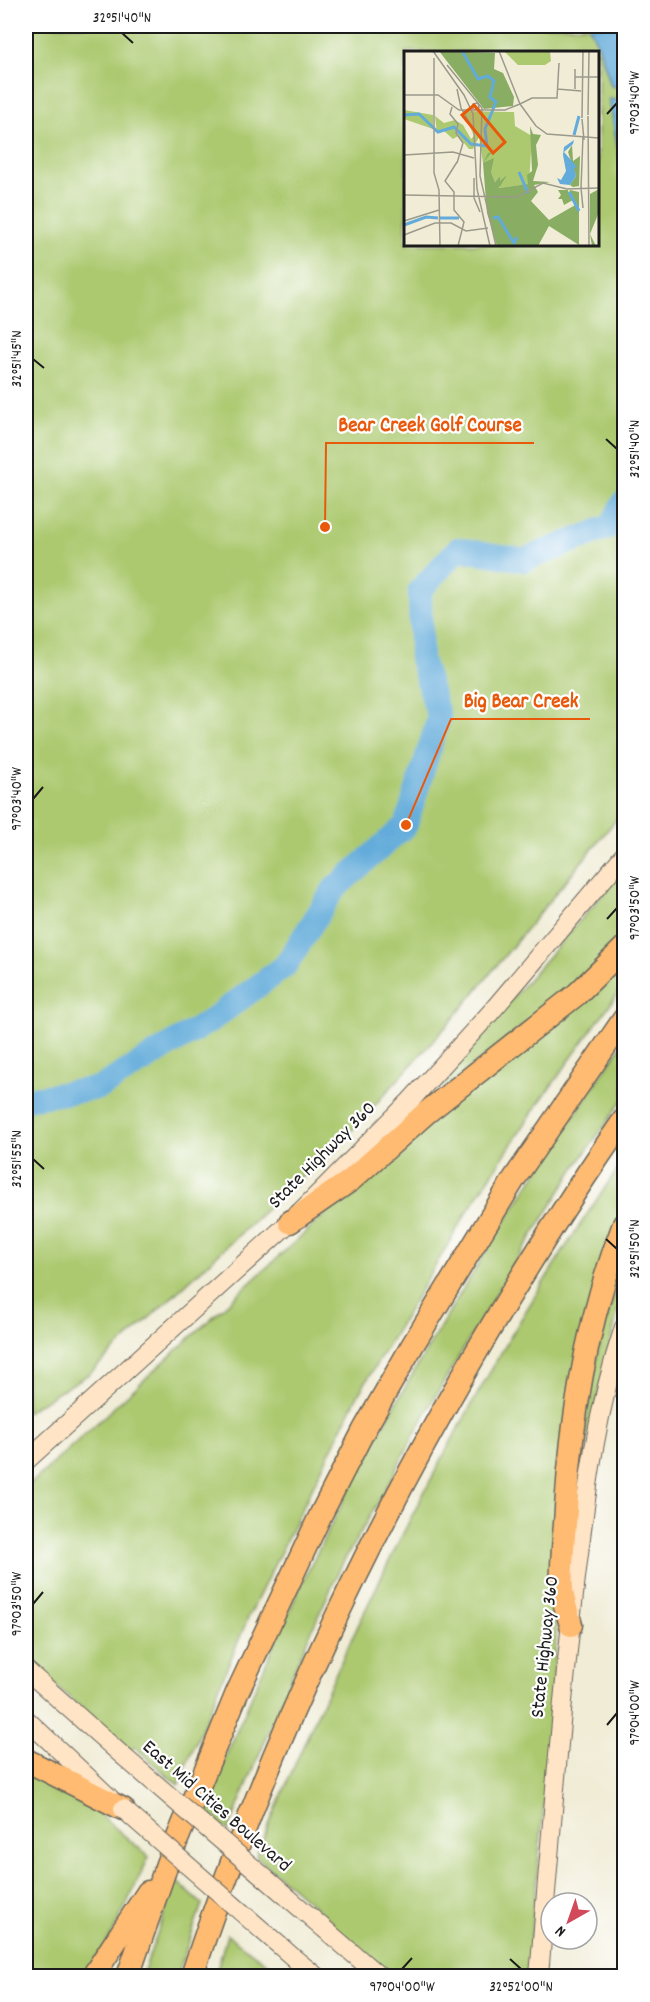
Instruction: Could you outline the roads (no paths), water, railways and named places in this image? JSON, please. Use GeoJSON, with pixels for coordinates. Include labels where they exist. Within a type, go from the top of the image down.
{"type":"FeatureCollection","features":[{"type":"Feature","properties":{"kind":"highway"},"geometry":{"type":"LineString","coordinates":[[290,1222],[351,1180],[426,1113],[577,994],[624,948]]}},
{"type":"Feature","properties":{"kind":"highway"},"geometry":{"type":"LineString","coordinates":[[128,1977],[167,1864],[208,1763],[264,1634],[364,1430],[412,1346],[514,1179],[624,1019]]}},
{"type":"Feature","properties":{"kind":"highway"},"geometry":{"type":"LineString","coordinates":[[192,1977],[209,1924],[279,1745],[359,1569],[403,1483],[499,1313],[603,1149],[624,1120]]}},
{"type":"Feature","properties":{"kind":"highway"},"geometry":{"type":"LineString","coordinates":[[571,1625],[562,1590],[569,1458],[578,1389],[592,1322],[624,1224]]}},
{"type":"Feature","properties":{"kind":"highway"},"geometry":{"type":"LineString","coordinates":[[26,1760],[123,1809]]}},
{"type":"Feature","properties":{"kind":"highway"},"geometry":{"type":"LineString","coordinates":[[93,1977],[167,1864]]}},
{"type":"Feature","properties":{"kind":"highway"},"geometry":{"type":"LineString","coordinates":[[201,1977],[209,1924]]}},
{"type":"Feature","properties":{"kind":"main road","name":"State Highway 360"},"geometry":{"type":"LineString","coordinates":[[26,1461],[290,1222],[410,1101],[491,1012],[624,855]]}},
{"type":"Feature","properties":{"kind":"main road","name":"State Highway 360"},"geometry":{"type":"LineString","coordinates":[[539,1976],[558,1745],[589,1470],[597,1422],[624,1327]]}},
{"type":"Feature","properties":{"kind":"main road","name":"East Mid Cities Boulevard"},"geometry":{"type":"LineString","coordinates":[[26,1670],[379,1977]]}},
{"type":"Feature","properties":{"kind":"main road"},"geometry":{"type":"LineString","coordinates":[[26,1719],[123,1809],[316,1977]]}},
{"type":"Feature","properties":{"kind":"water"},"geometry":{"type":"Polygon","coordinates":[[[589,26],[624,26],[624,88],[611,86],[599,47],[589,26]]]}},
{"type":"Feature","properties":{"kind":"water"},"geometry":{"type":"Polygon","coordinates":[[[609,99],[624,101],[624,185],[609,99]]]}},
{"type":"Feature","properties":{"kind":"waterway"},"geometry":{"type":"LineString","coordinates":[[26,1099],[99,1088],[210,1021],[285,966],[334,889],[406,825],[439,717],[421,659],[420,590],[458,549],[524,560],[611,526],[624,502]]}},
{"type":"Feature","properties":{"kind":"place","name":"Bear Creek Golf Course"},"geometry":{"type":"Point","coordinates":[325,527]}},
{"type":"Feature","properties":{"kind":"place","name":"Big Bear Creek"},"geometry":{"type":"Point","coordinates":[406,825]}}]}
